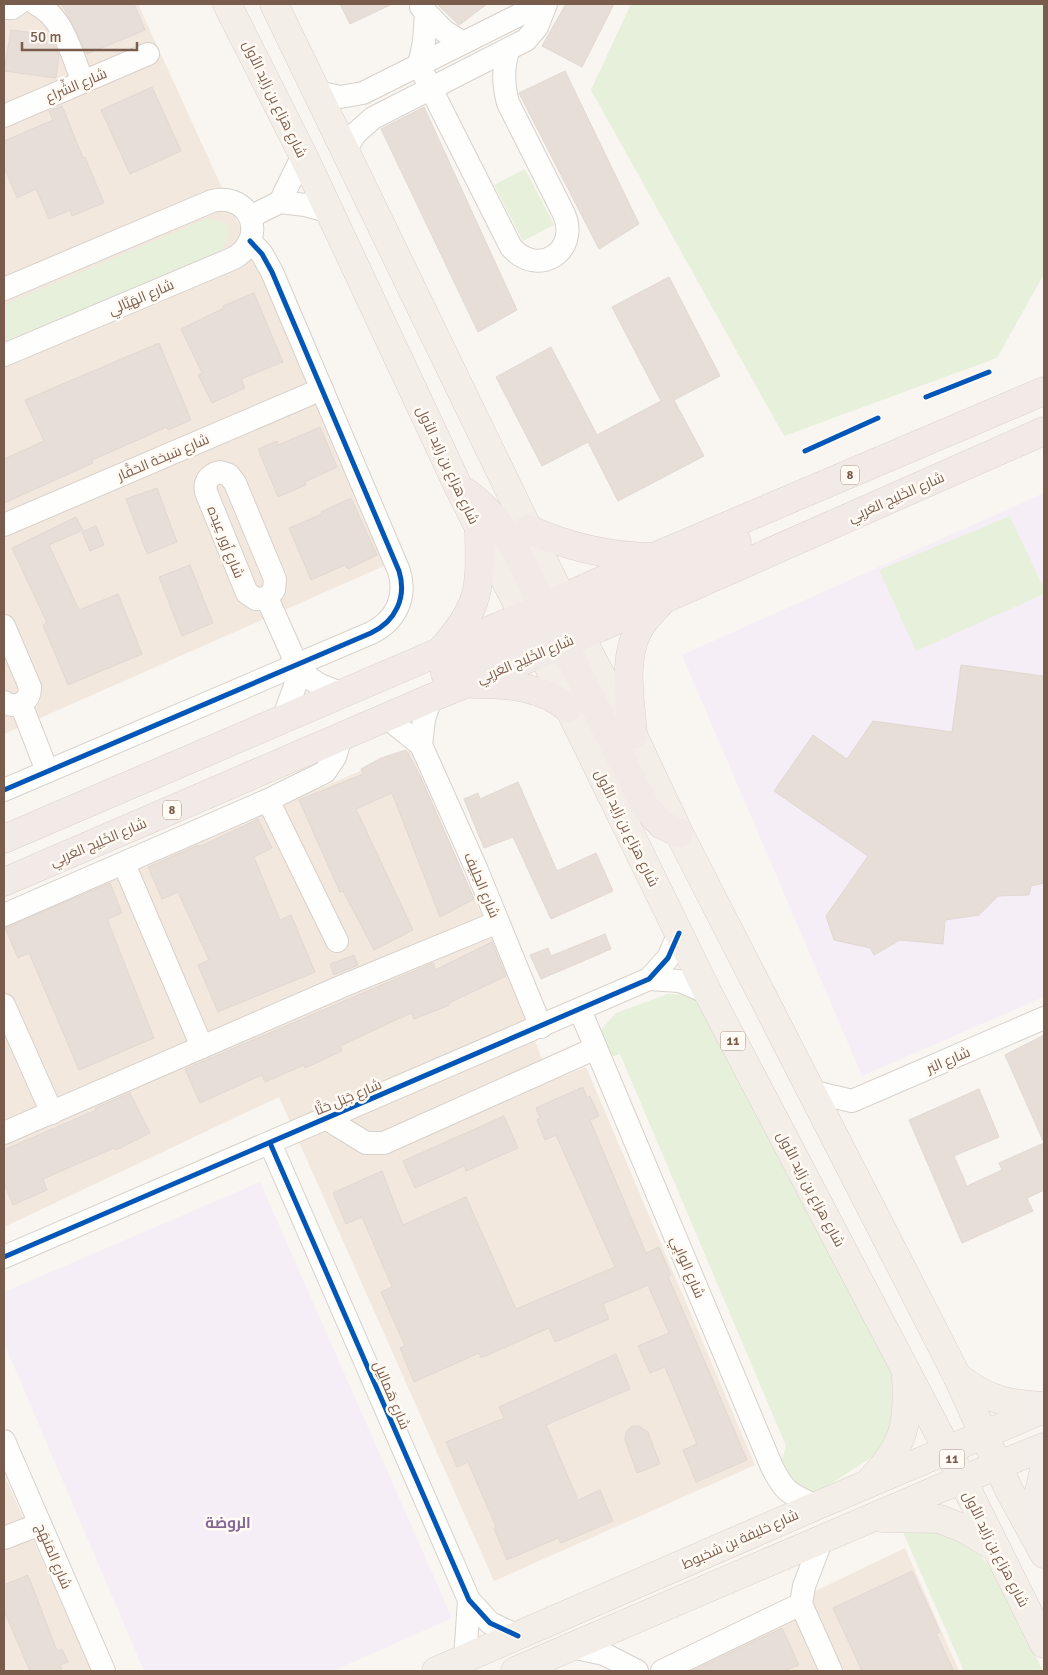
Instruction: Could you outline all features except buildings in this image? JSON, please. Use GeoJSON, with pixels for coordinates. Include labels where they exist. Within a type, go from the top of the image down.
{"type":"FeatureCollection","features":[{"type":"Feature","properties":{"kind":"highway","name":"شارع الخَلِيج العَربِي"},"geometry":{"type":"LineString","coordinates":[[4,882],[386,717],[467,684],[654,557],[1044,391]]}},
{"type":"Feature","properties":{"kind":"highway","name":"شارع الخَلِيج العَربِي"},"geometry":{"type":"LineString","coordinates":[[4,839],[440,651],[662,601],[1044,431]]}},
{"type":"Feature","properties":{"kind":"highway"},"geometry":{"type":"LineString","coordinates":[[459,488],[475,498],[493,516],[646,808],[662,825],[679,833]]}},
{"type":"Feature","properties":{"kind":"highway"},"geometry":{"type":"LineString","coordinates":[[350,733],[383,701],[768,529],[782,521],[808,493]]}},
{"type":"Feature","properties":{"kind":"highway"},"geometry":{"type":"LineString","coordinates":[[528,529],[582,548],[618,555],[654,557]]}},
{"type":"Feature","properties":{"kind":"highway"},"geometry":{"type":"LineString","coordinates":[[440,651],[459,630],[473,606],[479,580],[479,530]]}},
{"type":"Feature","properties":{"kind":"highway"},"geometry":{"type":"LineString","coordinates":[[634,735],[629,682],[633,642],[643,622],[662,601]]}},
{"type":"Feature","properties":{"kind":"highway"},"geometry":{"type":"LineString","coordinates":[[467,684],[527,688],[549,695],[568,708]]}},
{"type":"Feature","properties":{"kind":"main road","name":"شارع هزاع بن زايد الأول"},"geometry":{"type":"LineString","coordinates":[[227,4],[303,155],[479,530],[634,735],[679,833],[957,1376],[998,1466],[1044,1553]]}},
{"type":"Feature","properties":{"kind":"main road","name":"شارع هزاع بن زايد الأول"},"geometry":{"type":"LineString","coordinates":[[274,4],[528,529],[552,627],[568,708],[708,993],[948,1451],[1044,1644]]}},
{"type":"Feature","properties":{"kind":"main road"},"geometry":{"type":"LineString","coordinates":[[865,1487],[886,1464],[906,1424],[908,1408],[906,1370]]}},
{"type":"Feature","properties":{"kind":"main road"},"geometry":{"type":"LineString","coordinates":[[957,1376],[974,1390],[995,1400],[1016,1405],[1044,1408]]}},
{"type":"Feature","properties":{"kind":"main road","name":"شارع خليفة بن شخبوط"},"geometry":{"type":"LineString","coordinates":[[436,1671],[1044,1408]]}},
{"type":"Feature","properties":{"kind":"main road"},"geometry":{"type":"LineString","coordinates":[[524,1669],[870,1518],[1044,1447]]}},
{"type":"Feature","properties":{"kind":"main road"},"geometry":{"type":"LineString","coordinates":[[1044,1470],[1039,1492],[1044,1553]]}},
{"type":"Feature","properties":{"kind":"main road"},"geometry":{"type":"LineString","coordinates":[[870,1518],[940,1519],[967,1530],[996,1548]]}},
{"type":"Feature","properties":{"kind":"street"},"geometry":{"type":"LineString","coordinates":[[4,8],[12,8],[18,4]]}},
{"type":"Feature","properties":{"kind":"street"},"geometry":{"type":"LineString","coordinates":[[36,4],[48,12],[60,28],[83,82]]}},
{"type":"Feature","properties":{"kind":"street"},"geometry":{"type":"LineString","coordinates":[[317,92],[340,97],[363,93],[509,20],[536,8],[544,7],[542,19],[537,27],[514,46],[373,118],[356,133],[345,150]]}},
{"type":"Feature","properties":{"kind":"street"},"geometry":{"type":"LineString","coordinates":[[423,9],[424,42],[419,65],[511,246],[521,256],[534,261],[555,256],[561,250],[568,237],[567,221],[508,103],[503,81],[505,59],[514,46],[517,28],[509,20]]}},
{"type":"Feature","properties":{"kind":"street"},"geometry":{"type":"LineString","coordinates":[[423,9],[444,31],[463,43]]}},
{"type":"Feature","properties":{"kind":"street","name":"شارع الشِّراع"},"geometry":{"type":"LineString","coordinates":[[4,116],[148,54]]}},
{"type":"Feature","properties":{"kind":"street"},"geometry":{"type":"LineString","coordinates":[[280,202],[303,155]]}},
{"type":"Feature","properties":{"kind":"street"},"geometry":{"type":"LineString","coordinates":[[4,289],[212,201],[227,199],[246,211],[252,225],[250,241],[268,262],[399,571],[402,589],[398,607],[387,623],[380,628],[298,668],[4,790]]}},
{"type":"Feature","properties":{"kind":"street"},"geometry":{"type":"LineString","coordinates":[[250,217],[280,202],[305,205],[330,212]]}},
{"type":"Feature","properties":{"kind":"street","name":"شارع الهَيَّالي"},"geometry":{"type":"LineString","coordinates":[[4,355],[234,258],[246,248],[250,241]]}},
{"type":"Feature","properties":{"kind":"street","name":"شارع سَبخة الحَفَّار"},"geometry":{"type":"LineString","coordinates":[[4,525],[322,389]]}},
{"type":"Feature","properties":{"kind":"street"},"geometry":{"type":"LineString","coordinates":[[200,441],[215,473],[225,472],[235,483],[274,579],[274,590],[267,598],[298,668],[320,685],[343,694]]}},
{"type":"Feature","properties":{"kind":"street","name":"شارع زُور عِيده"},"geometry":{"type":"LineString","coordinates":[[215,473],[206,481],[206,492],[247,593],[256,599],[267,598]]}},
{"type":"Feature","properties":{"kind":"street"},"geometry":{"type":"LineString","coordinates":[[4,626],[30,687],[28,697],[12,703],[47,771]]}},
{"type":"Feature","properties":{"kind":"street"},"geometry":{"type":"LineString","coordinates":[[283,719],[298,668]]}},
{"type":"Feature","properties":{"kind":"street"},"geometry":{"type":"LineString","coordinates":[[421,745],[424,719],[431,698]]}},
{"type":"Feature","properties":{"kind":"street","name":"شارع الحِلِيف"},"geometry":{"type":"LineString","coordinates":[[386,717],[421,745],[498,922],[541,1027]]}},
{"type":"Feature","properties":{"kind":"street"},"geometry":{"type":"LineString","coordinates":[[4,916],[268,800],[325,772],[350,733]]}},
{"type":"Feature","properties":{"kind":"street"},"geometry":{"type":"LineString","coordinates":[[268,800],[337,941]]}},
{"type":"Feature","properties":{"kind":"street"},"geometry":{"type":"LineString","coordinates":[[124,864],[202,1047]]}},
{"type":"Feature","properties":{"kind":"street"},"geometry":{"type":"LineString","coordinates":[[4,1133],[498,922]]}},
{"type":"Feature","properties":{"kind":"street","name":"شارع جَبَل حَتَّا"},"geometry":{"type":"LineString","coordinates":[[4,1257],[649,979],[668,958],[679,933]]}},
{"type":"Feature","properties":{"kind":"street","name":"شارع جَبَل حَتَّا"},"geometry":{"type":"LineString","coordinates":[[649,979],[680,980],[708,993]]}},
{"type":"Feature","properties":{"kind":"street"},"geometry":{"type":"LineString","coordinates":[[4,1005],[52,1112]]}},
{"type":"Feature","properties":{"kind":"street","name":"شارع الوابِي"},"geometry":{"type":"LineString","coordinates":[[580,1010],[781,1486],[789,1493],[816,1506]]}},
{"type":"Feature","properties":{"kind":"street","name":"شارع البَر"},"geometry":{"type":"LineString","coordinates":[[852,1101],[1044,1018]]}},
{"type":"Feature","properties":{"kind":"street"},"geometry":{"type":"LineString","coordinates":[[327,1118],[366,1143],[384,1144],[452,1111],[596,1048]]}},
{"type":"Feature","properties":{"kind":"street"},"geometry":{"type":"LineString","coordinates":[[810,1092],[852,1101],[842,1120],[836,1142]]}},
{"type":"Feature","properties":{"kind":"street","name":"شارع هَمالِيل"},"geometry":{"type":"LineString","coordinates":[[270,1143],[469,1600],[490,1622],[518,1636]]}},
{"type":"Feature","properties":{"kind":"street","name":"شارع المَنهَج"},"geometry":{"type":"LineString","coordinates":[[4,1441],[104,1671]]}},
{"type":"Feature","properties":{"kind":"street"},"geometry":{"type":"LineString","coordinates":[[4,1538],[40,1524]]}},
{"type":"Feature","properties":{"kind":"street"},"geometry":{"type":"LineString","coordinates":[[822,1539],[804,1586],[801,1604],[831,1671]]}},
{"type":"Feature","properties":{"kind":"street","name":"شارع هَمالِيل"},"geometry":{"type":"LineString","coordinates":[[465,1659],[469,1600]]}},
{"type":"Feature","properties":{"kind":"street"},"geometry":{"type":"LineString","coordinates":[[662,1671],[801,1604]]}},
{"type":"Feature","properties":{"kind":"street"},"geometry":{"type":"LineString","coordinates":[[571,1647],[604,1654],[637,1671]]}},
{"type":"Feature","properties":{"kind":"shaded area"},"geometry":{"type":"Polygon","coordinates":[[[4,4],[138,4],[393,562],[4,734],[4,4]]]}},
{"type":"Feature","properties":{"kind":"shaded area"},"geometry":{"type":"Polygon","coordinates":[[[1044,493],[1044,997],[862,1076],[682,655],[1044,493]]]}},
{"type":"Feature","properties":{"kind":"shaded area"},"geometry":{"type":"Polygon","coordinates":[[[410,750],[508,975],[551,1081],[586,1067],[755,1465],[494,1581],[279,1097],[4,1227],[4,923],[410,750]]]}},
{"type":"Feature","properties":{"kind":"shaded area"},"geometry":{"type":"Polygon","coordinates":[[[260,1182],[452,1618],[333,1671],[144,1671],[4,1343],[4,1292],[260,1182]]]}},
{"type":"Feature","properties":{"kind":"shaded area"},"geometry":{"type":"Polygon","coordinates":[[[4,1475],[92,1671],[4,1671],[4,1475]]]}},
{"type":"Feature","properties":{"kind":"shaded area"},"geometry":{"type":"Polygon","coordinates":[[[905,1548],[959,1671],[649,1671],[905,1548]]]}},
{"type":"Feature","properties":{"kind":"green space"},"geometry":{"type":"Polygon","coordinates":[[[631,4],[1044,4],[1044,274],[997,358],[784,436],[591,90],[631,4]]]}},
{"type":"Feature","properties":{"kind":"green space"},"geometry":{"type":"Polygon","coordinates":[[[525,169],[554,225],[523,241],[494,185],[525,169]]]}},
{"type":"Feature","properties":{"kind":"green space"},"geometry":{"type":"Polygon","coordinates":[[[209,218],[226,224],[228,237],[222,250],[4,342],[4,305],[209,218]]]}},
{"type":"Feature","properties":{"kind":"green space"},"geometry":{"type":"Polygon","coordinates":[[[1010,516],[1044,589],[1044,594],[916,651],[879,570],[1010,516]]]}},
{"type":"Feature","properties":{"kind":"green space"},"geometry":{"type":"Polygon","coordinates":[[[668,994],[693,995],[710,1014],[898,1380],[889,1446],[815,1494],[802,1493],[780,1465],[786,1446],[620,1054],[606,1058],[599,1032],[616,1013],[668,994]]]}},
{"type":"Feature","properties":{"kind":"green space"},"geometry":{"type":"Polygon","coordinates":[[[928,1525],[976,1549],[992,1571],[1043,1671],[964,1671],[902,1530],[928,1525]]]}},
{"type":"Feature","properties":{"kind":"cycle path"},"geometry":{"type":"LineString","coordinates":[[4,790],[371,633],[387,622],[397,607],[402,590],[399,571],[272,272],[262,254],[250,241]]}},
{"type":"Feature","properties":{"kind":"cycle path"},"geometry":{"type":"LineString","coordinates":[[926,397],[989,372]]}},
{"type":"Feature","properties":{"kind":"cycle path"},"geometry":{"type":"LineString","coordinates":[[805,451],[878,418]]}},
{"type":"Feature","properties":{"kind":"cycle path"},"geometry":{"type":"LineString","coordinates":[[4,1257],[649,979],[668,958],[679,933]]}},
{"type":"Feature","properties":{"kind":"cycle path"},"geometry":{"type":"LineString","coordinates":[[270,1143],[469,1600],[490,1623],[518,1636]]}},
{"type":"Feature","properties":{"kind":"district","name":"الروضة"},"geometry":{"type":"Point","coordinates":[228,1523]}}]}
